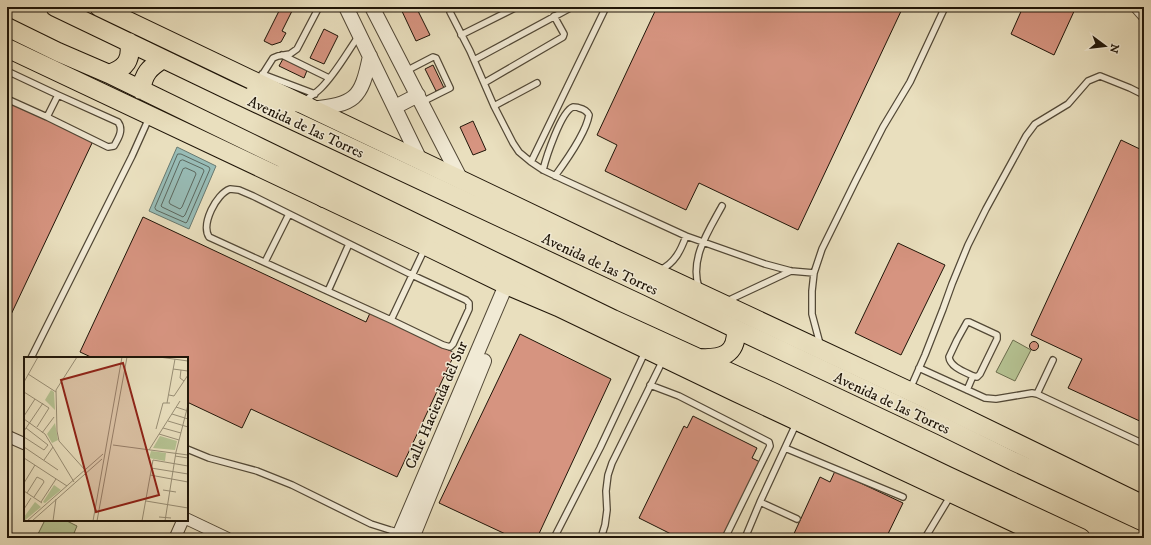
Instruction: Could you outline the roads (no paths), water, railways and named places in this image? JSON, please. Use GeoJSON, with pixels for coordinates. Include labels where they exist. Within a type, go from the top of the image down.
{"type":"FeatureCollection","features":[{"type":"Feature","properties":{"kind":"main road","name":"Avenida de las Torres"},"geometry":{"type":"LineString","coordinates":[[54,7],[228,90],[652,280],[701,294],[909,391],[1144,505]]}},
{"type":"Feature","properties":{"kind":"main road","name":"Avenida de las Torres"},"geometry":{"type":"LineString","coordinates":[[98,7],[259,78],[309,102],[420,160],[610,251],[652,280],[736,329],[942,426],[1012,461],[1144,522]]}},
{"type":"Feature","properties":{"kind":"main road"},"geometry":{"type":"LineString","coordinates":[[7,27],[58,52],[109,74],[613,319],[699,358],[952,493],[1047,538]]}},
{"type":"Feature","properties":{"kind":"main road"},"geometry":{"type":"LineString","coordinates":[[7,40],[58,52]]}},
{"type":"Feature","properties":{"kind":"main road"},"geometry":{"type":"LineString","coordinates":[[109,74],[116,72],[125,65],[130,54],[129,42]]}},
{"type":"Feature","properties":{"kind":"main road"},"geometry":{"type":"LineString","coordinates":[[7,48],[426,246],[509,287],[558,307],[798,422],[840,432],[948,476],[1081,538]]}},
{"type":"Feature","properties":{"kind":"main road"},"geometry":{"type":"LineString","coordinates":[[141,90],[142,81],[146,72],[154,64],[163,59]]}},
{"type":"Feature","properties":{"kind":"main road"},"geometry":{"type":"LineString","coordinates":[[228,90],[309,102]]}},
{"type":"Feature","properties":{"kind":"main road"},"geometry":{"type":"LineString","coordinates":[[259,147],[324,198]]}},
{"type":"Feature","properties":{"kind":"main road"},"geometry":{"type":"LineString","coordinates":[[558,307],[613,319]]}},
{"type":"Feature","properties":{"kind":"main road"},"geometry":{"type":"LineString","coordinates":[[699,358],[713,359],[726,354],[735,343],[736,329]]}},
{"type":"Feature","properties":{"kind":"main road"},"geometry":{"type":"LineString","coordinates":[[942,426],[1094,482]]}},
{"type":"Feature","properties":{"kind":"main road"},"geometry":{"type":"LineString","coordinates":[[948,476],[991,504],[1056,538]]}},
{"type":"Feature","properties":{"kind":"street"},"geometry":{"type":"LineString","coordinates":[[346,7],[420,160]]}},
{"type":"Feature","properties":{"kind":"street"},"geometry":{"type":"LineString","coordinates":[[372,7],[461,180]]}},
{"type":"Feature","properties":{"kind":"street"},"geometry":{"type":"LineString","coordinates":[[1136,7],[1144,16]]}},
{"type":"Feature","properties":{"kind":"street"},"geometry":{"type":"LineString","coordinates":[[309,102],[335,106],[346,103],[354,97],[361,89],[366,76],[370,56]]}},
{"type":"Feature","properties":{"kind":"street"},"geometry":{"type":"LineString","coordinates":[[395,107],[420,98]]}},
{"type":"Feature","properties":{"kind":"street","name":"Calle Hacienda del Sur"},"geometry":{"type":"LineString","coordinates":[[407,537],[509,287]]}},
{"type":"Feature","properties":{"kind":"street"},"geometry":{"type":"LineString","coordinates":[[7,436],[24,444]]}},
{"type":"Feature","properties":{"kind":"street"},"geometry":{"type":"LineString","coordinates":[[188,519],[227,538]]}},
{"type":"Feature","properties":{"kind":"street"},"geometry":{"type":"LineString","coordinates":[[175,538],[183,521]]}},
{"type":"Feature","properties":{"kind":"lane"},"geometry":{"type":"LineString","coordinates":[[259,78],[273,58],[290,54],[297,49],[319,7]]}},
{"type":"Feature","properties":{"kind":"lane"},"geometry":{"type":"LineString","coordinates":[[455,7],[451,9],[450,12],[474,60],[494,106],[513,143],[519,152],[531,162],[555,176],[686,236],[765,264],[791,271],[814,273]]}},
{"type":"Feature","properties":{"kind":"lane"},"geometry":{"type":"LineString","coordinates":[[461,35],[517,7]]}},
{"type":"Feature","properties":{"kind":"lane"},"geometry":{"type":"LineString","coordinates":[[474,60],[572,7]]}},
{"type":"Feature","properties":{"kind":"lane"},"geometry":{"type":"LineString","coordinates":[[531,162],[606,7]]}},
{"type":"Feature","properties":{"kind":"lane"},"geometry":{"type":"LineString","coordinates":[[822,350],[812,314],[812,291],[814,273],[822,249],[883,127],[910,82],[946,7]]}},
{"type":"Feature","properties":{"kind":"lane"},"geometry":{"type":"LineString","coordinates":[[484,83],[563,37],[564,34],[554,16]]}},
{"type":"Feature","properties":{"kind":"lane"},"geometry":{"type":"LineString","coordinates":[[309,102],[329,78],[360,35]]}},
{"type":"Feature","properties":{"kind":"lane"},"geometry":{"type":"LineString","coordinates":[[282,55],[329,78]]}},
{"type":"Feature","properties":{"kind":"lane"},"geometry":{"type":"LineString","coordinates":[[405,71],[436,58],[450,88],[420,98]]}},
{"type":"Feature","properties":{"kind":"lane"},"geometry":{"type":"LineString","coordinates":[[7,71],[118,122],[121,129],[114,146],[108,147],[7,98]]}},
{"type":"Feature","properties":{"kind":"lane"},"geometry":{"type":"LineString","coordinates":[[909,391],[968,246],[986,209],[1026,136],[1035,124],[1068,104],[1088,81],[1100,76],[1144,95]]}},
{"type":"Feature","properties":{"kind":"lane"},"geometry":{"type":"LineString","coordinates":[[494,106],[537,83]]}},
{"type":"Feature","properties":{"kind":"lane"},"geometry":{"type":"LineString","coordinates":[[47,117],[58,95]]}},
{"type":"Feature","properties":{"kind":"lane"},"geometry":{"type":"LineString","coordinates":[[543,170],[550,144],[565,116],[573,107],[584,109],[589,115],[586,125],[572,151],[555,176]]}},
{"type":"Feature","properties":{"kind":"lane"},"geometry":{"type":"LineString","coordinates":[[32,357],[132,156],[150,116]]}},
{"type":"Feature","properties":{"kind":"lane"},"geometry":{"type":"LineString","coordinates":[[234,189],[253,196],[288,214],[466,300],[469,303],[469,309],[453,344],[450,347],[446,347],[209,237],[207,233],[206,224],[214,205],[222,194],[226,191],[234,189]]}},
{"type":"Feature","properties":{"kind":"lane"},"geometry":{"type":"LineString","coordinates":[[701,294],[696,275],[696,266],[703,242],[722,206]]}},
{"type":"Feature","properties":{"kind":"lane"},"geometry":{"type":"LineString","coordinates":[[265,262],[288,214]]}},
{"type":"Feature","properties":{"kind":"lane"},"geometry":{"type":"LineString","coordinates":[[652,280],[677,257],[686,236]]}},
{"type":"Feature","properties":{"kind":"lane"},"geometry":{"type":"LineString","coordinates":[[328,291],[349,244]]}},
{"type":"Feature","properties":{"kind":"lane"},"geometry":{"type":"LineString","coordinates":[[390,320],[426,246]]}},
{"type":"Feature","properties":{"kind":"lane"},"geometry":{"type":"LineString","coordinates":[[722,304],[791,271]]}},
{"type":"Feature","properties":{"kind":"lane"},"geometry":{"type":"LineString","coordinates":[[967,322],[996,334],[997,337],[980,374],[977,377],[973,376],[952,364],[949,360],[957,340],[967,322]]}},
{"type":"Feature","properties":{"kind":"lane"},"geometry":{"type":"LineString","coordinates":[[554,538],[600,448],[646,350]]}},
{"type":"Feature","properties":{"kind":"lane"},"geometry":{"type":"LineString","coordinates":[[601,538],[607,510],[606,491],[608,475],[612,463],[664,358]]}},
{"type":"Feature","properties":{"kind":"lane"},"geometry":{"type":"LineString","coordinates":[[1037,394],[1053,360]]}},
{"type":"Feature","properties":{"kind":"lane"},"geometry":{"type":"LineString","coordinates":[[919,368],[985,398],[990,399],[1032,393],[1037,394],[1144,444]]}},
{"type":"Feature","properties":{"kind":"lane"},"geometry":{"type":"LineString","coordinates":[[967,390],[973,376]]}},
{"type":"Feature","properties":{"kind":"lane"},"geometry":{"type":"LineString","coordinates":[[650,385],[679,396],[769,442],[770,446],[725,538]]}},
{"type":"Feature","properties":{"kind":"lane"},"geometry":{"type":"LineString","coordinates":[[745,538],[760,502],[798,422]]}},
{"type":"Feature","properties":{"kind":"lane"},"geometry":{"type":"LineString","coordinates":[[785,448],[903,497]]}},
{"type":"Feature","properties":{"kind":"lane"},"geometry":{"type":"LineString","coordinates":[[188,449],[209,458],[257,471],[292,485],[371,524],[407,537]]}},
{"type":"Feature","properties":{"kind":"lane"},"geometry":{"type":"LineString","coordinates":[[926,537],[952,493]]}},
{"type":"Feature","properties":{"kind":"lane"},"geometry":{"type":"LineString","coordinates":[[760,502],[797,519]]}},
{"type":"Feature","properties":{"kind":"water"},"geometry":{"type":"Polygon","coordinates":[[[177,147],[216,166],[189,229],[149,211],[177,147]]]}}]}
